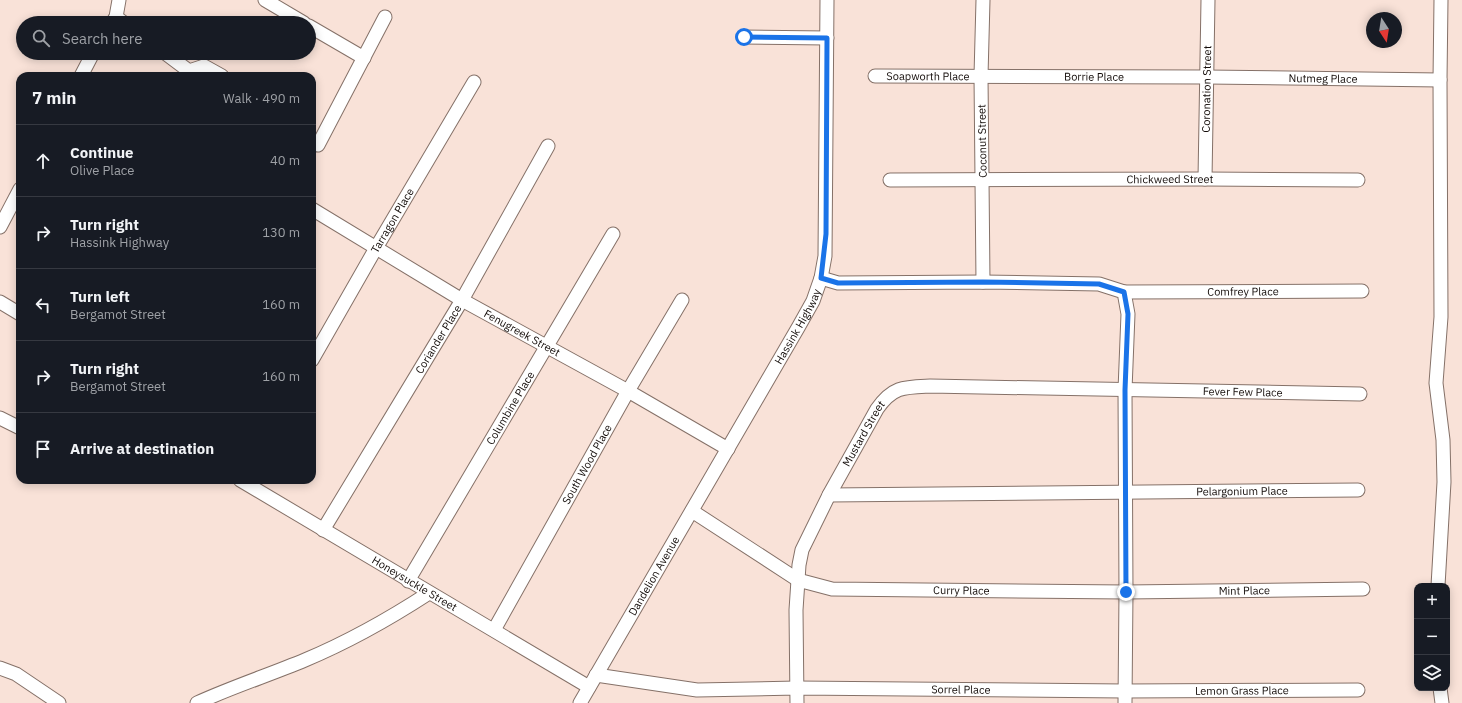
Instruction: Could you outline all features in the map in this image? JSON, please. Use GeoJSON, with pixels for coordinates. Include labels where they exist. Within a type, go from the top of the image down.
{"type":"FeatureCollection","features":[{"type":"Feature","properties":{"kind":"street"},"geometry":{"type":"LineString","coordinates":[[117,16],[119,0]]}},
{"type":"Feature","properties":{"kind":"street"},"geometry":{"type":"LineString","coordinates":[[265,0],[292,16]]}},
{"type":"Feature","properties":{"kind":"street","name":"Hassink Highway"},"geometry":{"type":"LineString","coordinates":[[728,449],[813,301],[821,278],[826,234],[827,0]]}},
{"type":"Feature","properties":{"kind":"street","name":"Coconut Street"},"geometry":{"type":"LineString","coordinates":[[983,0],[981,76],[983,282]]}},
{"type":"Feature","properties":{"kind":"street","name":"Coronation Street"},"geometry":{"type":"LineString","coordinates":[[1205,179],[1208,0]]}},
{"type":"Feature","properties":{"kind":"street"},"geometry":{"type":"LineString","coordinates":[[1438,583],[1444,482],[1443,440],[1436,383],[1441,317],[1441,0]]}},
{"type":"Feature","properties":{"kind":"street"},"geometry":{"type":"LineString","coordinates":[[316,144],[385,17]]}},
{"type":"Feature","properties":{"kind":"street"},"geometry":{"type":"LineString","coordinates":[[316,30],[364,58]]}},
{"type":"Feature","properties":{"kind":"street"},"geometry":{"type":"LineString","coordinates":[[744,37],[827,38]]}},
{"type":"Feature","properties":{"kind":"street"},"geometry":{"type":"LineString","coordinates":[[83,72],[89,60]]}},
{"type":"Feature","properties":{"kind":"street"},"geometry":{"type":"LineString","coordinates":[[174,60],[189,71],[204,66],[215,72]]}},
{"type":"Feature","properties":{"kind":"street","name":"Soapworth Place"},"geometry":{"type":"LineString","coordinates":[[875,76],[981,76]]}},
{"type":"Feature","properties":{"kind":"street","name":"Borrie Place"},"geometry":{"type":"LineString","coordinates":[[981,76],[1206,77]]}},
{"type":"Feature","properties":{"kind":"street","name":"Nutmeg Place"},"geometry":{"type":"LineString","coordinates":[[1206,77],[1440,80]]}},
{"type":"Feature","properties":{"kind":"street","name":"Tarragon Place"},"geometry":{"type":"LineString","coordinates":[[316,353],[474,82]]}},
{"type":"Feature","properties":{"kind":"street","name":"Coriander Place"},"geometry":{"type":"LineString","coordinates":[[323,530],[462,300],[548,146]]}},
{"type":"Feature","properties":{"kind":"street","name":"Chickweed Street"},"geometry":{"type":"LineString","coordinates":[[890,180],[1358,180]]}},
{"type":"Feature","properties":{"kind":"street"},"geometry":{"type":"LineString","coordinates":[[0,227],[16,197]]}},
{"type":"Feature","properties":{"kind":"street","name":"Fenugreek Street"},"geometry":{"type":"LineString","coordinates":[[316,212],[462,300],[628,391],[728,449]]}},
{"type":"Feature","properties":{"kind":"street","name":"Columbine Place"},"geometry":{"type":"LineString","coordinates":[[408,581],[613,234]]}},
{"type":"Feature","properties":{"kind":"street","name":"Comfrey Place"},"geometry":{"type":"LineString","coordinates":[[821,278],[838,283],[983,282],[1099,284],[1124,292],[1362,291]]}},
{"type":"Feature","properties":{"kind":"street"},"geometry":{"type":"LineString","coordinates":[[1124,292],[1128,314],[1125,390],[1125,697]]}},
{"type":"Feature","properties":{"kind":"street","name":"South Wood Place"},"geometry":{"type":"LineString","coordinates":[[494,630],[628,391],[682,300]]}},
{"type":"Feature","properties":{"kind":"street"},"geometry":{"type":"LineString","coordinates":[[0,302],[16,312]]}},
{"type":"Feature","properties":{"kind":"street","name":"Mustard Street"},"geometry":{"type":"LineString","coordinates":[[797,703],[796,610],[802,550],[829,495],[877,408],[885,397],[900,388],[930,386],[1125,390]]}},
{"type":"Feature","properties":{"kind":"street","name":"Fever Few Place"},"geometry":{"type":"LineString","coordinates":[[1125,390],[1360,394]]}},
{"type":"Feature","properties":{"kind":"street"},"geometry":{"type":"LineString","coordinates":[[0,418],[16,426]]}},
{"type":"Feature","properties":{"kind":"street","name":"Dandelion Avenue"},"geometry":{"type":"LineString","coordinates":[[580,703],[728,449]]}},
{"type":"Feature","properties":{"kind":"street","name":"Honeysuckle Street"},"geometry":{"type":"LineString","coordinates":[[248,484],[408,581],[589,687]]}},
{"type":"Feature","properties":{"kind":"street","name":"Pelargonium Place"},"geometry":{"type":"LineString","coordinates":[[829,495],[1358,490]]}},
{"type":"Feature","properties":{"kind":"street","name":"Curry Place"},"geometry":{"type":"LineString","coordinates":[[692,511],[798,580],[820,587],[849,590],[1126,592]]}},
{"type":"Feature","properties":{"kind":"street","name":"Mint Place"},"geometry":{"type":"LineString","coordinates":[[1126,592],[1363,589]]}},
{"type":"Feature","properties":{"kind":"street"},"geometry":{"type":"LineString","coordinates":[[197,703],[305,660],[344,642],[397,614],[429,593]]}},
{"type":"Feature","properties":{"kind":"street"},"geometry":{"type":"LineString","coordinates":[[0,668],[16,674],[59,703]]}},
{"type":"Feature","properties":{"kind":"street","name":"Sorrel Place"},"geometry":{"type":"LineString","coordinates":[[596,675],[697,690],[797,688],[1125,697]]}},
{"type":"Feature","properties":{"kind":"street","name":"Lemon Grass Place"},"geometry":{"type":"LineString","coordinates":[[1125,697],[1358,690]]}},
{"type":"Feature","properties":{"kind":"street"},"geometry":{"type":"LineString","coordinates":[[1440,691],[1442,703]]}},
{"type":"Feature","properties":{"kind":"route"},"geometry":{"type":"LineString","coordinates":[[744,37],[827,38],[826,234],[825,256],[821,278],[838,283],[983,282],[1099,284],[1124,292],[1128,314],[1125,390],[1126,592]]}}]}
